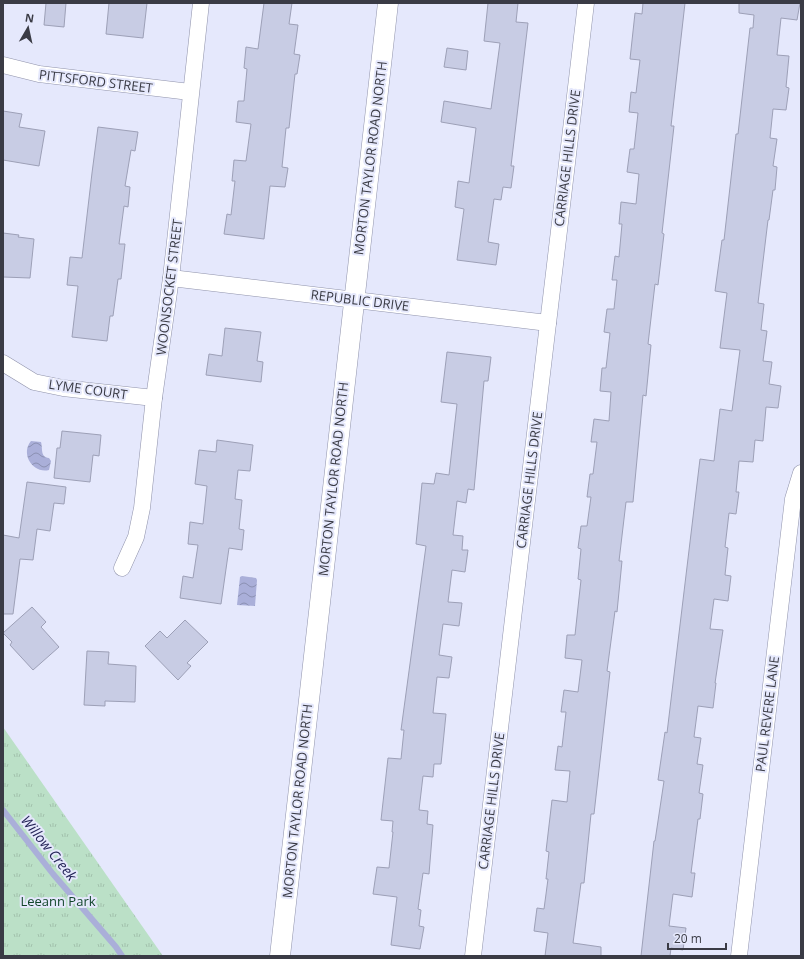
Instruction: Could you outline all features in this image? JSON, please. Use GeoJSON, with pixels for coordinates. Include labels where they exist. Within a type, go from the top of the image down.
{"type":"FeatureCollection","features":[{"type":"Feature","properties":{"kind":"street","name":"WOONSOCKET STREET"},"geometry":{"type":"LineString","coordinates":[[122,568],[136,538],[142,508],[154,398],[171,278],[190,92],[201,3]]}},
{"type":"Feature","properties":{"kind":"street","name":"MORTON TAYLOR ROAD NORTH"},"geometry":{"type":"LineString","coordinates":[[280,956],[388,3]]}},
{"type":"Feature","properties":{"kind":"street","name":"CARRIAGE HILLS DRIVE"},"geometry":{"type":"LineString","coordinates":[[473,956],[586,3]]}},
{"type":"Feature","properties":{"kind":"street","name":"PITTSFORD STREET"},"geometry":{"type":"LineString","coordinates":[[3,65],[39,74],[190,92]]}},
{"type":"Feature","properties":{"kind":"street","name":"REPUBLIC DRIVE"},"geometry":{"type":"LineString","coordinates":[[171,278],[548,323]]}},
{"type":"Feature","properties":{"kind":"street","name":"LYME COURT"},"geometry":{"type":"LineString","coordinates":[[3,363],[34,382],[63,388],[154,398]]}},
{"type":"Feature","properties":{"kind":"street","name":"PAUL REVERE LANE"},"geometry":{"type":"LineString","coordinates":[[739,956],[793,499],[801,473]]}},
{"type":"Feature","properties":{"kind":"green space","name":"Leeann Park"},"geometry":{"type":"Polygon","coordinates":[[[3,727],[163,956],[3,956],[3,727]]]}},
{"type":"Feature","properties":{"kind":"water"},"geometry":{"type":"Polygon","coordinates":[[[31,441],[41,442],[44,456],[49,458],[51,461],[49,470],[38,469],[30,462],[27,452],[31,441]]]}},
{"type":"Feature","properties":{"kind":"water"},"geometry":{"type":"Polygon","coordinates":[[[240,577],[256,578],[257,580],[255,606],[237,605],[240,577]]]}},
{"type":"Feature","properties":{"kind":"building"},"geometry":{"type":"Polygon","coordinates":[[[46,3],[66,3],[64,27],[44,25],[46,3]]]}},
{"type":"Feature","properties":{"kind":"building"},"geometry":{"type":"Polygon","coordinates":[[[109,3],[147,3],[143,38],[106,34],[109,3]]]}},
{"type":"Feature","properties":{"kind":"building"},"geometry":{"type":"Polygon","coordinates":[[[264,3],[292,3],[289,24],[298,25],[294,54],[300,55],[297,74],[295,74],[289,128],[286,128],[282,167],[288,168],[285,187],[270,186],[264,239],[224,234],[227,214],[231,215],[235,181],[232,181],[234,160],[246,161],[251,124],[236,122],[238,101],[244,101],[247,69],[244,68],[246,47],[258,49],[264,3]]]}},
{"type":"Feature","properties":{"kind":"building"},"geometry":{"type":"Polygon","coordinates":[[[488,3],[518,3],[516,22],[528,23],[511,166],[514,166],[511,188],[503,187],[501,200],[494,199],[488,242],[499,244],[496,265],[457,260],[464,209],[455,207],[458,181],[469,183],[476,128],[441,122],[444,101],[491,109],[500,43],[484,41],[488,3]]]}},
{"type":"Feature","properties":{"kind":"building"},"geometry":{"type":"Polygon","coordinates":[[[643,3],[685,3],[671,126],[674,126],[662,233],[664,234],[658,285],[655,284],[648,344],[651,345],[646,396],[643,395],[633,502],[626,502],[619,561],[622,561],[617,612],[615,611],[607,671],[610,672],[594,814],[591,814],[584,883],[581,883],[573,943],[601,947],[601,956],[545,956],[548,933],[534,931],[537,908],[544,909],[548,879],[546,879],[549,852],[546,851],[552,800],[567,802],[570,771],[555,770],[558,746],[562,747],[566,712],[561,712],[564,690],[578,692],[582,660],[565,658],[567,635],[575,635],[581,580],[578,579],[581,549],[578,548],[581,526],[587,526],[591,497],[587,497],[590,474],[593,474],[597,442],[591,442],[594,419],[609,421],[611,392],[600,391],[602,368],[606,368],[610,333],[604,332],[607,309],[614,309],[617,280],[612,280],[615,256],[619,257],[622,224],[619,224],[621,202],[636,204],[639,174],[627,172],[630,149],[634,149],[638,113],[629,112],[631,92],[636,93],[640,60],[630,59],[635,13],[642,14],[643,3]]]}},
{"type":"Feature","properties":{"kind":"building"},"geometry":{"type":"Polygon","coordinates":[[[739,3],[800,3],[797,20],[781,18],[777,55],[789,56],[786,87],[789,88],[786,110],[773,109],[770,138],[777,139],[773,166],[777,167],[775,190],[773,190],[768,220],[758,303],[764,304],[761,330],[767,331],[763,361],[772,362],[769,384],[781,386],[778,408],[766,407],[763,441],[755,440],[753,462],[739,461],[736,492],[739,492],[736,514],[729,513],[725,547],[728,548],[725,575],[731,576],[728,601],[714,599],[710,629],[723,630],[713,708],[698,706],[694,737],[701,738],[697,764],[703,765],[699,793],[703,794],[691,873],[695,873],[692,897],[673,894],[669,926],[686,928],[683,950],[671,948],[670,956],[641,956],[654,841],[664,781],[658,780],[665,732],[667,733],[700,459],[714,461],[720,409],[732,411],[740,350],[720,348],[727,293],[715,291],[722,240],[724,240],[750,28],[753,28],[754,15],[739,13],[739,3]]]}},
{"type":"Feature","properties":{"kind":"building"},"geometry":{"type":"Polygon","coordinates":[[[447,48],[468,51],[466,70],[444,67],[447,48]]]}},
{"type":"Feature","properties":{"kind":"building"},"geometry":{"type":"Polygon","coordinates":[[[3,111],[22,114],[19,127],[45,131],[39,166],[3,160],[3,111]]]}},
{"type":"Feature","properties":{"kind":"building"},"geometry":{"type":"Polygon","coordinates":[[[98,127],[138,132],[135,151],[131,150],[125,186],[130,187],[128,207],[124,206],[119,244],[125,244],[121,279],[118,279],[113,316],[110,316],[107,341],[72,337],[78,286],[67,285],[70,257],[82,258],[98,127]]]}},
{"type":"Feature","properties":{"kind":"building"},"geometry":{"type":"Polygon","coordinates":[[[3,233],[34,239],[30,278],[3,277],[3,233]]]}},
{"type":"Feature","properties":{"kind":"building"},"geometry":{"type":"Polygon","coordinates":[[[225,328],[261,332],[257,361],[263,362],[261,382],[206,375],[209,354],[222,356],[225,328]]]}},
{"type":"Feature","properties":{"kind":"building"},"geometry":{"type":"Polygon","coordinates":[[[447,352],[491,357],[488,381],[484,381],[474,490],[468,489],[466,503],[457,501],[453,535],[463,536],[462,550],[468,550],[465,572],[452,570],[448,602],[462,603],[459,626],[443,624],[439,655],[452,657],[449,678],[437,677],[433,713],[446,714],[441,764],[434,764],[433,777],[423,776],[419,810],[428,811],[427,824],[433,825],[429,874],[423,873],[418,909],[421,910],[419,926],[424,927],[420,949],[391,945],[397,897],[373,894],[377,867],[389,868],[393,821],[381,820],[388,758],[401,759],[404,730],[401,730],[426,546],[416,544],[422,483],[434,484],[436,473],[449,475],[457,404],[441,402],[447,352]]]}},
{"type":"Feature","properties":{"kind":"building"},"geometry":{"type":"Polygon","coordinates":[[[62,431],[101,435],[99,456],[93,455],[90,482],[54,478],[57,448],[60,448],[62,431]]]}},
{"type":"Feature","properties":{"kind":"building"},"geometry":{"type":"Polygon","coordinates":[[[217,440],[253,445],[250,471],[238,470],[235,499],[242,500],[239,529],[244,530],[242,550],[229,548],[221,604],[180,598],[183,576],[193,578],[198,545],[188,544],[190,522],[203,524],[207,486],[195,484],[199,450],[216,452],[217,440]]]}},
{"type":"Feature","properties":{"kind":"building"},"geometry":{"type":"Polygon","coordinates":[[[27,482],[66,487],[64,504],[54,503],[50,531],[37,529],[33,560],[20,559],[13,614],[3,614],[3,535],[19,538],[27,482]]]}},
{"type":"Feature","properties":{"kind":"building"},"geometry":{"type":"Polygon","coordinates":[[[32,607],[46,622],[41,627],[59,647],[33,670],[10,645],[12,642],[3,633],[32,607]]]}},
{"type":"Feature","properties":{"kind":"building"},"geometry":{"type":"Polygon","coordinates":[[[185,620],[208,642],[187,663],[191,666],[178,680],[145,646],[160,631],[167,638],[185,620]]]}},
{"type":"Feature","properties":{"kind":"building"},"geometry":{"type":"Polygon","coordinates":[[[87,651],[109,652],[108,664],[136,666],[135,702],[105,701],[105,706],[84,705],[87,651]]]}},
{"type":"Feature","properties":{"kind":"waterway","name":"Willow Creek"},"geometry":{"type":"LineString","coordinates":[[3,810],[53,874],[116,947],[122,956]]}}]}
